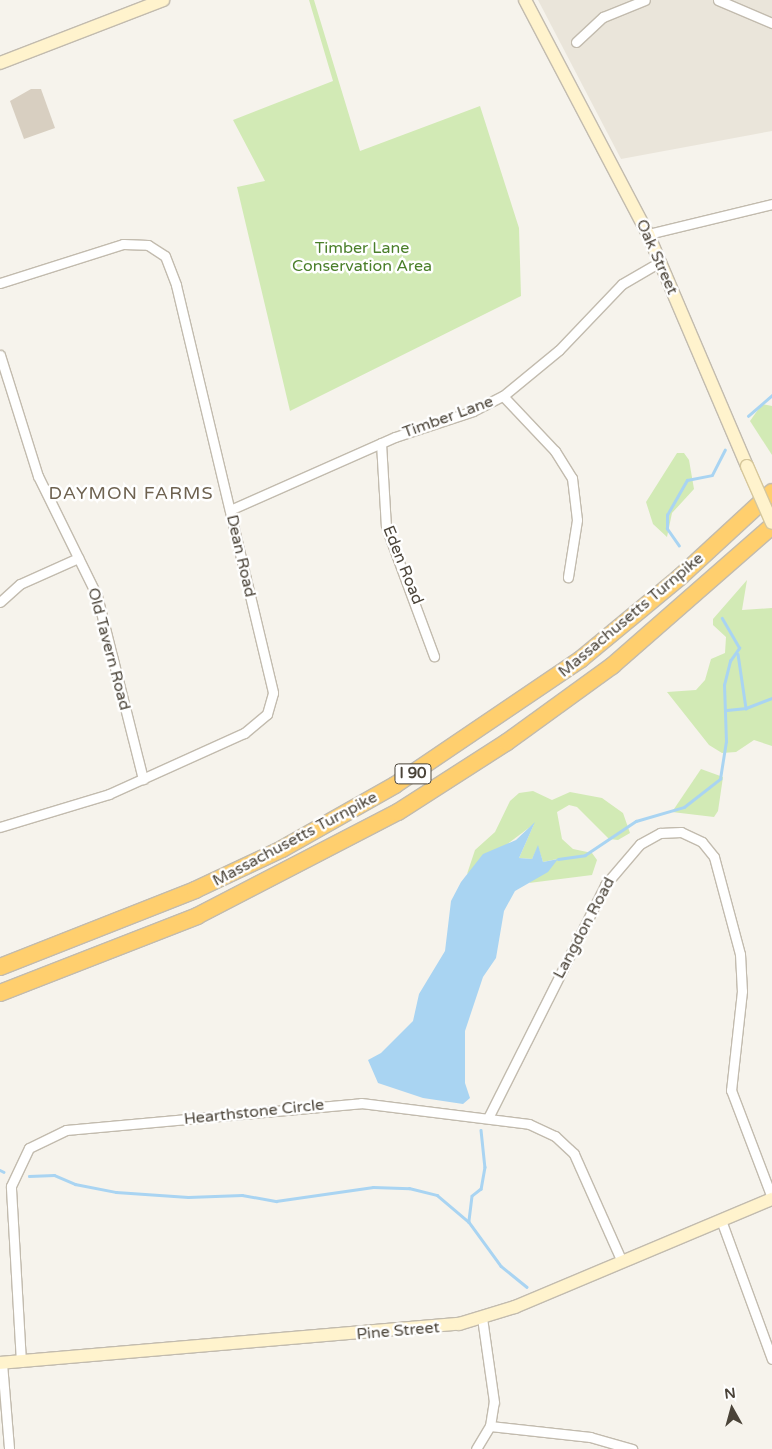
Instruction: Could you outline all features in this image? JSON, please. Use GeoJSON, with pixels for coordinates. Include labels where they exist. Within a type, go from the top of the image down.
{"type":"FeatureCollection","features":[{"type":"Feature","properties":{"kind":"highway","name":"Massachusetts Turnpike"},"geometry":{"type":"LineString","coordinates":[[0,967],[217,880],[395,785],[581,659],[680,577],[772,492]]}},
{"type":"Feature","properties":{"kind":"highway","name":"Massachusetts Turnpike"},"geometry":{"type":"LineString","coordinates":[[0,993],[197,916],[398,812],[507,742],[612,666],[772,524]]}},
{"type":"Feature","properties":{"kind":"main road"},"geometry":{"type":"LineString","coordinates":[[0,63],[164,0]]}},
{"type":"Feature","properties":{"kind":"main road","name":"Oak Street"},"geometry":{"type":"LineString","coordinates":[[525,0],[648,234],[772,524]]}},
{"type":"Feature","properties":{"kind":"main road","name":"Pine Street"},"geometry":{"type":"LineString","coordinates":[[1,1363],[412,1331],[482,1318],[622,1262],[772,1198]]}},
{"type":"Feature","properties":{"kind":"street"},"geometry":{"type":"LineString","coordinates":[[576,42],[603,17],[645,0]]}},
{"type":"Feature","properties":{"kind":"street"},"geometry":{"type":"LineString","coordinates":[[718,0],[772,23]]}},
{"type":"Feature","properties":{"kind":"street"},"geometry":{"type":"LineString","coordinates":[[648,234],[772,204]]}},
{"type":"Feature","properties":{"kind":"street","name":"Dean Road"},"geometry":{"type":"LineString","coordinates":[[0,283],[123,244],[148,245],[165,256],[230,510],[272,686],[271,708],[244,733],[143,779],[0,827]]}},
{"type":"Feature","properties":{"kind":"street","name":"Timber Lane"},"geometry":{"type":"LineString","coordinates":[[230,510],[381,443],[503,396],[554,355],[622,284],[660,262]]}},
{"type":"Feature","properties":{"kind":"street","name":"Old Tavern Road"},"geometry":{"type":"LineString","coordinates":[[0,355],[4,392],[38,476],[101,608],[143,779]]}},
{"type":"Feature","properties":{"kind":"street"},"geometry":{"type":"LineString","coordinates":[[503,396],[555,451],[572,478],[577,520],[568,577]]}},
{"type":"Feature","properties":{"kind":"street","name":"Eden Road"},"geometry":{"type":"LineString","coordinates":[[381,443],[386,527],[434,656]]}},
{"type":"Feature","properties":{"kind":"street"},"geometry":{"type":"LineString","coordinates":[[0,602],[20,584],[78,558]]}},
{"type":"Feature","properties":{"kind":"street","name":"Langdon Road"},"geometry":{"type":"LineString","coordinates":[[488,1118],[605,885],[645,840],[660,833],[681,832],[702,842],[714,857],[738,944],[743,978],[731,1090],[772,1198]]}},
{"type":"Feature","properties":{"kind":"street","name":"Hearthstone Circle"},"geometry":{"type":"LineString","coordinates":[[21,1362],[10,1192],[22,1157],[49,1135],[73,1128],[361,1102],[488,1118],[536,1127],[568,1146],[622,1262]]}},
{"type":"Feature","properties":{"kind":"street"},"geometry":{"type":"LineString","coordinates":[[721,1220],[772,1360]]}},
{"type":"Feature","properties":{"kind":"street"},"geometry":{"type":"LineString","coordinates":[[476,1449],[490,1426],[494,1392],[482,1318]]}},
{"type":"Feature","properties":{"kind":"street"},"geometry":{"type":"LineString","coordinates":[[1,1363],[9,1449]]}},
{"type":"Feature","properties":{"kind":"street"},"geometry":{"type":"LineString","coordinates":[[490,1426],[515,1432],[590,1437],[632,1449]]}},
{"type":"Feature","properties":{"kind":"shaded area"},"geometry":{"type":"Polygon","coordinates":[[[538,0],[772,0],[772,131],[621,159],[538,0]]]}},
{"type":"Feature","properties":{"kind":"green space","name":"Timber Lane Conservation Area"},"geometry":{"type":"Polygon","coordinates":[[[309,0],[314,0],[360,151],[480,106],[519,228],[521,296],[290,411],[237,187],[265,181],[233,120],[333,81],[309,0]]]}},
{"type":"Feature","properties":{"kind":"green space"},"geometry":{"type":"Polygon","coordinates":[[[762,404],[772,406],[772,455],[750,421],[762,404]]]}},
{"type":"Feature","properties":{"kind":"green space"},"geometry":{"type":"Polygon","coordinates":[[[677,453],[684,453],[689,460],[694,489],[672,513],[667,537],[653,524],[646,502],[677,453]]]}},
{"type":"Feature","properties":{"kind":"green space"},"geometry":{"type":"Polygon","coordinates":[[[747,580],[742,610],[772,608],[772,746],[754,740],[736,752],[722,753],[709,745],[667,692],[696,690],[705,680],[711,659],[725,653],[726,637],[713,625],[713,619],[747,580]]]}},
{"type":"Feature","properties":{"kind":"green space"},"geometry":{"type":"Polygon","coordinates":[[[701,769],[723,777],[718,811],[714,817],[672,812],[701,769]]]}},
{"type":"Feature","properties":{"kind":"green space"},"geometry":{"type":"Polygon","coordinates":[[[533,791],[552,800],[570,792],[602,798],[623,813],[630,833],[618,840],[609,839],[577,807],[569,805],[557,812],[562,839],[573,849],[592,853],[597,860],[592,875],[529,883],[557,859],[543,862],[538,847],[532,859],[519,858],[534,824],[467,874],[475,850],[495,832],[510,801],[519,793],[533,791]]]}},
{"type":"Feature","properties":{"kind":"water"},"geometry":{"type":"Polygon","coordinates":[[[535,822],[519,858],[532,859],[538,845],[543,862],[558,859],[548,872],[515,891],[504,911],[496,958],[483,977],[465,1031],[465,1083],[470,1098],[463,1104],[423,1098],[378,1083],[368,1060],[381,1053],[413,1021],[419,994],[445,951],[451,901],[461,882],[483,854],[516,840],[535,822]]]}},
{"type":"Feature","properties":{"kind":"building"},"geometry":{"type":"Polygon","coordinates":[[[31,89],[41,89],[55,128],[24,139],[10,101],[31,89]]]}},
{"type":"Feature","properties":{"kind":"waterway"},"geometry":{"type":"LineString","coordinates":[[748,416],[772,395]]}},
{"type":"Feature","properties":{"kind":"waterway"},"geometry":{"type":"LineString","coordinates":[[679,546],[667,529],[667,515],[687,480],[712,475],[725,450]]}},
{"type":"Feature","properties":{"kind":"waterway"},"geometry":{"type":"LineString","coordinates":[[558,859],[585,855],[636,821],[684,807],[720,779],[726,742],[724,685],[730,661],[739,648],[722,618]]}},
{"type":"Feature","properties":{"kind":"waterway"},"geometry":{"type":"LineString","coordinates":[[738,654],[746,708]]}},
{"type":"Feature","properties":{"kind":"waterway"},"geometry":{"type":"LineString","coordinates":[[727,710],[746,708],[772,698]]}},
{"type":"Feature","properties":{"kind":"waterway"},"geometry":{"type":"LineString","coordinates":[[481,1130],[485,1167],[481,1189],[472,1196],[469,1222],[501,1266],[527,1287]]}},
{"type":"Feature","properties":{"kind":"waterway"},"geometry":{"type":"LineString","coordinates":[[0,1170],[4,1172]]}},
{"type":"Feature","properties":{"kind":"waterway"},"geometry":{"type":"LineString","coordinates":[[29,1176],[54,1175],[75,1184],[116,1192],[188,1197],[242,1195],[276,1201],[373,1187],[409,1188],[437,1195],[469,1222]]}},
{"type":"Feature","properties":{"kind":"district","name":"DAYMON FARMS"},"geometry":{"type":"Point","coordinates":[131,493]}}]}
